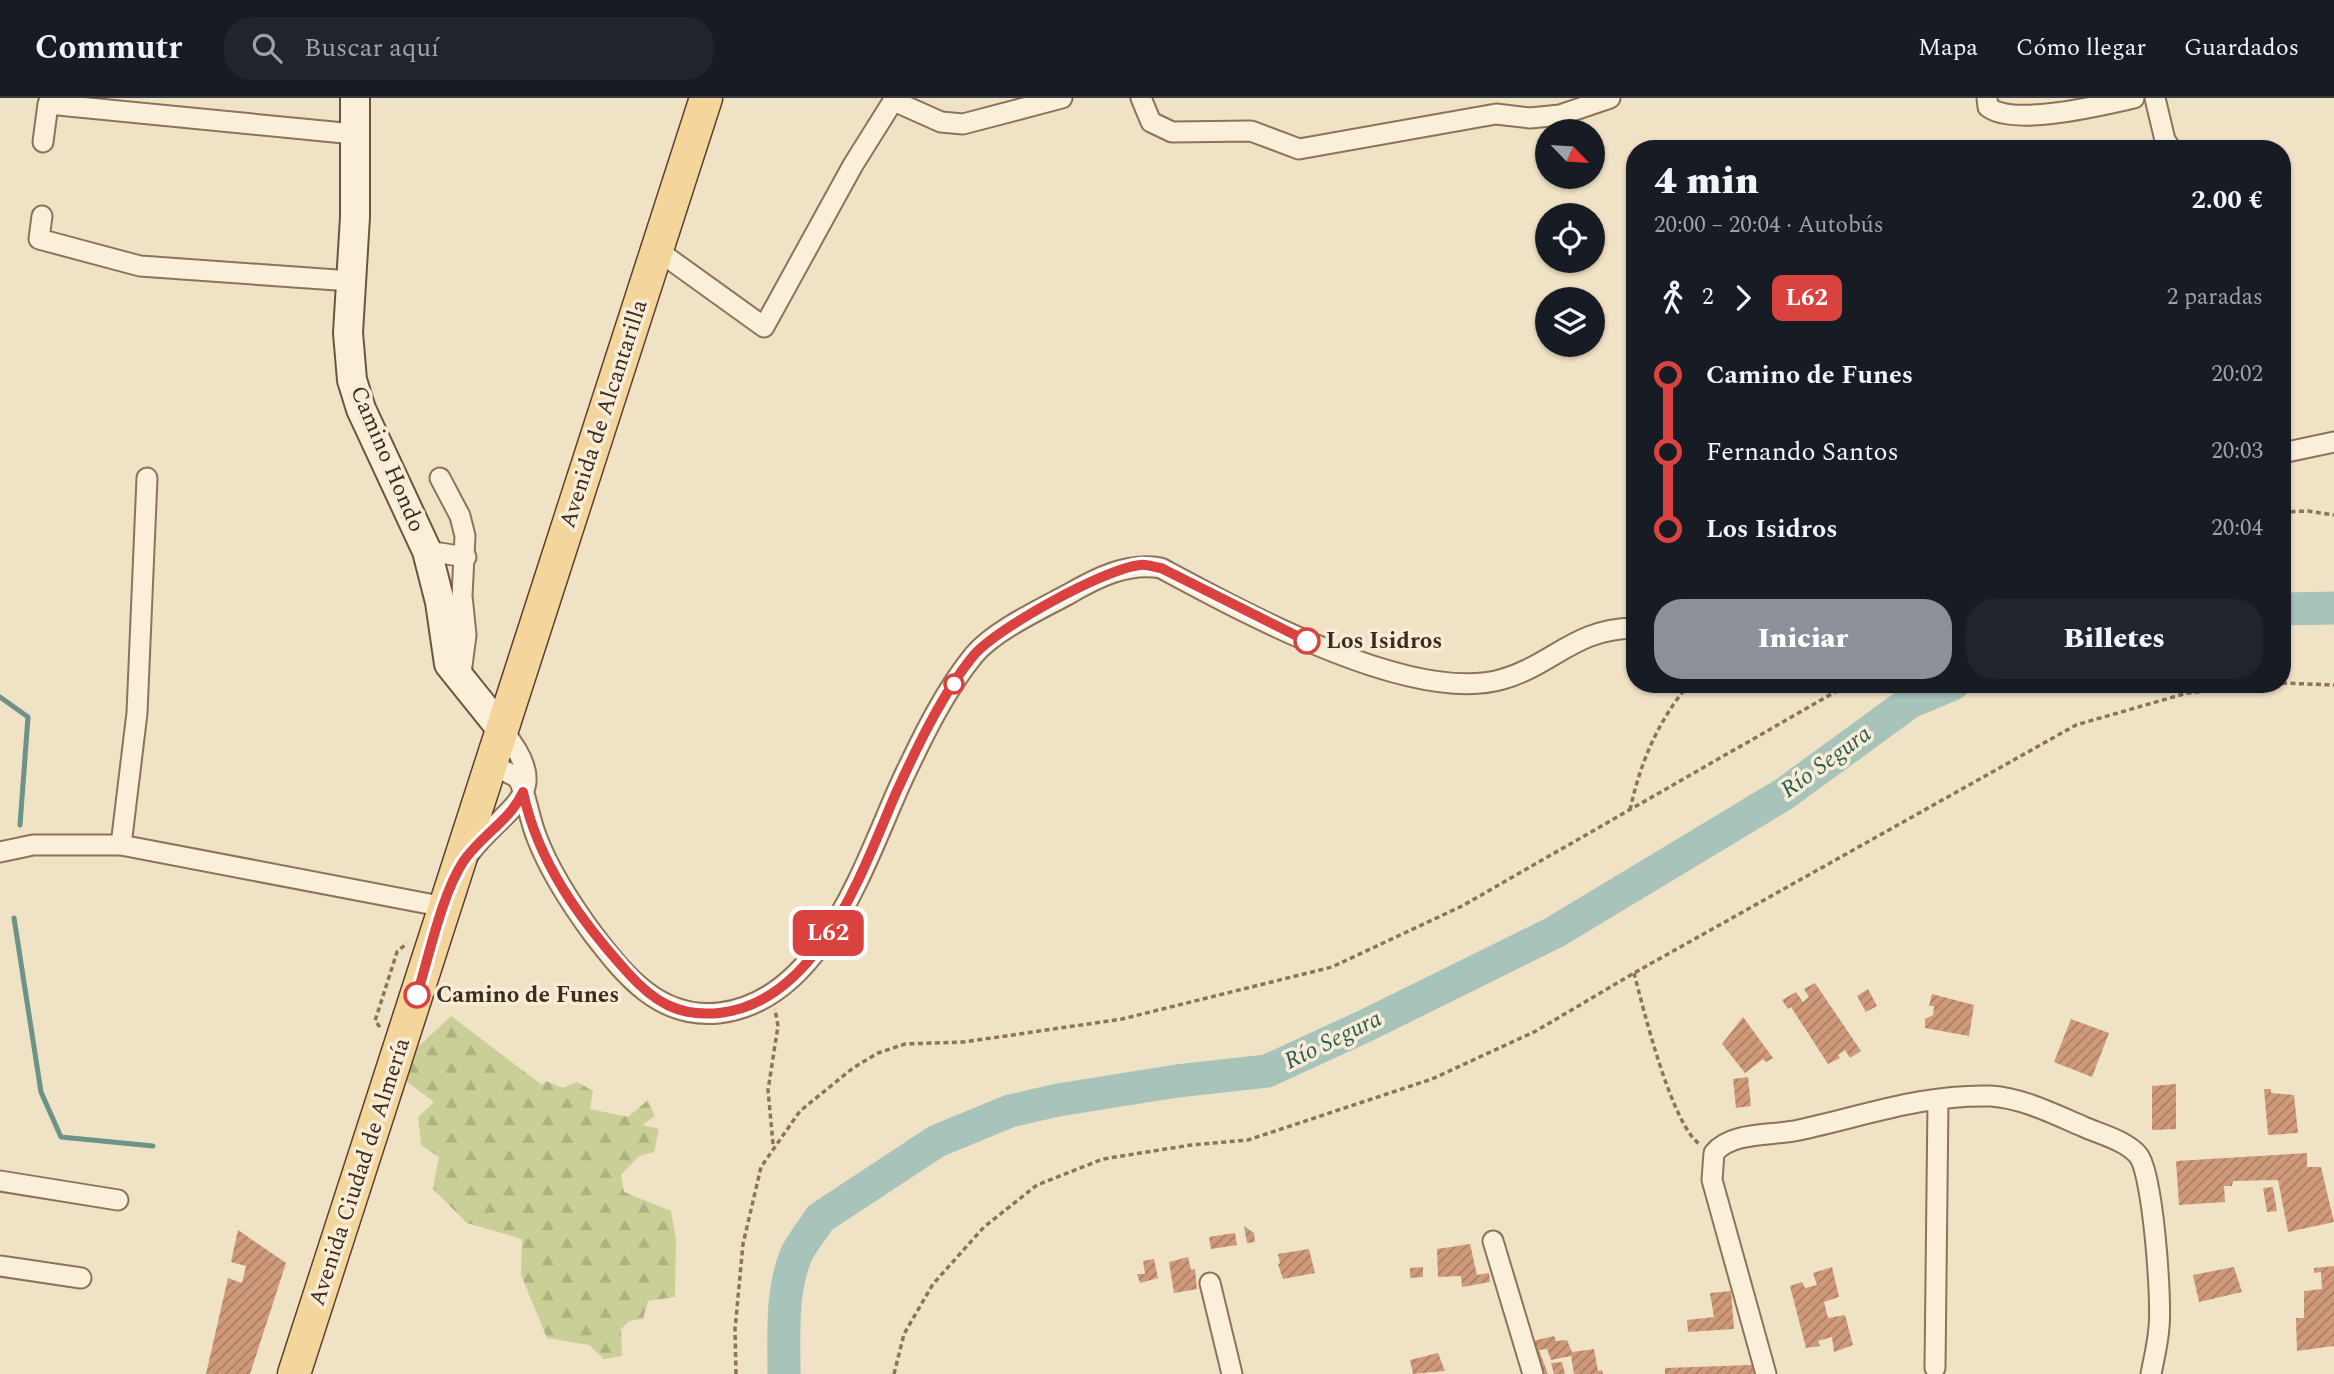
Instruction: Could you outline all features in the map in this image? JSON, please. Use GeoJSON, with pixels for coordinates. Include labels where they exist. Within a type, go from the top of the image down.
{"type":"FeatureCollection","features":[{"type":"Feature","properties":{"kind":"main road","name":"Camino Hondo"},"geometry":{"type":"LineString","coordinates":[[355,98],[355,217],[348,354],[352,380],[361,409],[427,551],[440,602],[449,664],[502,730]]}},
{"type":"Feature","properties":{"kind":"main road","name":"Avenida de Alcantarilla"},"geometry":{"type":"LineString","coordinates":[[502,730],[706,98]]}},
{"type":"Feature","properties":{"kind":"main road"},"geometry":{"type":"LineString","coordinates":[[463,683],[486,691],[497,688],[522,671]]}},
{"type":"Feature","properties":{"kind":"main road","name":"Avenida Ciudad de Almería"},"geometry":{"type":"LineString","coordinates":[[295,1374],[502,730]]}},
{"type":"Feature","properties":{"kind":"street"},"geometry":{"type":"LineString","coordinates":[[657,250],[764,327],[853,164],[895,99],[942,121],[962,124],[1062,98]]}},
{"type":"Feature","properties":{"kind":"street"},"geometry":{"type":"LineString","coordinates":[[1141,98],[1151,122],[1172,132],[1251,131],[1298,149],[1496,114],[1530,118],[1560,115],[1609,98]]}},
{"type":"Feature","properties":{"kind":"street"},"geometry":{"type":"LineString","coordinates":[[1987,98],[1988,107],[1998,115],[2021,116],[2134,98]]}},
{"type":"Feature","properties":{"kind":"street"},"geometry":{"type":"LineString","coordinates":[[2155,98],[2165,140]]}},
{"type":"Feature","properties":{"kind":"street"},"geometry":{"type":"LineString","coordinates":[[43,142],[46,101],[354,134]]}},
{"type":"Feature","properties":{"kind":"street"},"geometry":{"type":"LineString","coordinates":[[42,216],[39,239],[140,266],[351,281]]}},
{"type":"Feature","properties":{"kind":"street"},"geometry":{"type":"LineString","coordinates":[[2291,451],[2334,442]]}},
{"type":"Feature","properties":{"kind":"street"},"geometry":{"type":"LineString","coordinates":[[121,845],[137,713],[147,478]]}},
{"type":"Feature","properties":{"kind":"street"},"geometry":{"type":"LineString","coordinates":[[440,478],[460,516],[466,557],[463,683]]}},
{"type":"Feature","properties":{"kind":"street"},"geometry":{"type":"LineString","coordinates":[[427,551],[466,557]]}},
{"type":"Feature","properties":{"kind":"street"},"geometry":{"type":"LineString","coordinates":[[489,772],[503,770],[514,775],[523,792],[537,840],[558,880],[594,935],[643,990],[679,1012],[737,1011],[772,993],[804,964],[839,919],[861,878],[906,772],[953,686],[975,653],[1027,617],[1096,580],[1141,565],[1161,568],[1322,648],[1402,673],[1450,682],[1477,683],[1503,679],[1586,636],[1626,628]]}},
{"type":"Feature","properties":{"kind":"street"},"geometry":{"type":"LineString","coordinates":[[456,873],[486,834],[513,811],[523,792],[525,766],[519,750],[502,730]]}},
{"type":"Feature","properties":{"kind":"street"},"geometry":{"type":"LineString","coordinates":[[486,834],[516,830],[537,840]]}},
{"type":"Feature","properties":{"kind":"street"},"geometry":{"type":"LineString","coordinates":[[0,852],[33,845],[121,845],[445,907]]}},
{"type":"Feature","properties":{"kind":"street"},"geometry":{"type":"LineString","coordinates":[[1766,1374],[1712,1180],[1714,1153],[1725,1142],[1799,1130],[1895,1104],[1993,1096],[2023,1103],[2127,1146],[2139,1156],[2152,1198],[2160,1325],[2151,1374]]}},
{"type":"Feature","properties":{"kind":"street"},"geometry":{"type":"LineString","coordinates":[[1935,1368],[1938,1101]]}},
{"type":"Feature","properties":{"kind":"street"},"geometry":{"type":"LineString","coordinates":[[0,1181],[118,1200]]}},
{"type":"Feature","properties":{"kind":"street"},"geometry":{"type":"LineString","coordinates":[[1493,1241],[1533,1374]]}},
{"type":"Feature","properties":{"kind":"street"},"geometry":{"type":"LineString","coordinates":[[0,1266],[81,1278]]}},
{"type":"Feature","properties":{"kind":"street"},"geometry":{"type":"LineString","coordinates":[[1210,1283],[1232,1374]]}},
{"type":"Feature","properties":{"kind":"path"},"geometry":{"type":"LineString","coordinates":[[2291,512],[2334,515]]}},
{"type":"Feature","properties":{"kind":"path"},"geometry":{"type":"LineString","coordinates":[[2291,683],[2334,685]]}},
{"type":"Feature","properties":{"kind":"path"},"geometry":{"type":"LineString","coordinates":[[1630,810],[1635,785],[1659,725],[1682,693]]}},
{"type":"Feature","properties":{"kind":"path"},"geometry":{"type":"LineString","coordinates":[[736,1374],[735,1329],[743,1244],[761,1167],[773,1146],[800,1111],[827,1086],[878,1053],[905,1044],[964,1042],[1122,1018],[1332,967],[1462,906],[1833,693]]}},
{"type":"Feature","properties":{"kind":"path"},"geometry":{"type":"LineString","coordinates":[[894,1374],[904,1334],[933,1284],[984,1227],[1037,1185],[1104,1159],[1191,1145],[1248,1140],[1432,1079],[1536,1031],[1634,973],[2076,725],[2187,693]]}},
{"type":"Feature","properties":{"kind":"path"},"geometry":{"type":"LineString","coordinates":[[1634,973],[1656,1056],[1678,1110],[1695,1142],[1714,1153]]}},
{"type":"Feature","properties":{"kind":"path"},"geometry":{"type":"LineString","coordinates":[[772,993],[778,1026],[768,1090],[773,1146]]}},
{"type":"Feature","properties":{"kind":"green space"},"geometry":{"type":"Polygon","coordinates":[[[451,1016],[542,1085],[546,1081],[563,1088],[577,1082],[593,1091],[590,1109],[628,1117],[648,1100],[655,1116],[642,1125],[659,1129],[654,1152],[639,1156],[621,1175],[624,1192],[671,1211],[676,1240],[675,1297],[648,1301],[643,1319],[629,1321],[621,1329],[622,1356],[604,1359],[589,1345],[547,1338],[521,1275],[522,1239],[467,1223],[433,1189],[439,1157],[421,1145],[418,1117],[434,1102],[406,1081],[418,1047],[451,1016]]]}},
{"type":"Feature","properties":{"kind":"building"},"geometry":{"type":"Polygon","coordinates":[[[1815,983],[1861,1051],[1850,1058],[1845,1050],[1838,1055],[1840,1058],[1828,1064],[1791,1007],[1788,1009],[1782,1000],[1796,992],[1803,1002],[1809,997],[1804,989],[1815,983]]]}},
{"type":"Feature","properties":{"kind":"building"},"geometry":{"type":"Polygon","coordinates":[[[1868,989],[1877,1006],[1866,1012],[1857,996],[1868,989]]]}},
{"type":"Feature","properties":{"kind":"building"},"geometry":{"type":"Polygon","coordinates":[[[1932,994],[1974,1005],[1969,1036],[1925,1028],[1925,1019],[1933,1015],[1934,1006],[1929,1006],[1932,994]]]}},
{"type":"Feature","properties":{"kind":"building"},"geometry":{"type":"Polygon","coordinates":[[[1743,1017],[1773,1058],[1766,1062],[1763,1059],[1745,1073],[1722,1044],[1743,1017]]]}},
{"type":"Feature","properties":{"kind":"building"},"geometry":{"type":"Polygon","coordinates":[[[2071,1019],[2109,1033],[2092,1077],[2054,1062],[2071,1019]]]}},
{"type":"Feature","properties":{"kind":"building"},"geometry":{"type":"Polygon","coordinates":[[[1748,1077],[1751,1106],[1736,1108],[1733,1079],[1748,1077]]]}},
{"type":"Feature","properties":{"kind":"building"},"geometry":{"type":"Polygon","coordinates":[[[2176,1084],[2176,1129],[2152,1130],[2152,1086],[2176,1084]]]}},
{"type":"Feature","properties":{"kind":"building"},"geometry":{"type":"Polygon","coordinates":[[[2264,1089],[2271,1089],[2271,1093],[2294,1095],[2298,1133],[2268,1135],[2264,1089]]]}},
{"type":"Feature","properties":{"kind":"building"},"geometry":{"type":"Polygon","coordinates":[[[2307,1153],[2307,1167],[2321,1167],[2334,1222],[2288,1232],[2278,1180],[2233,1181],[2232,1186],[2224,1186],[2225,1202],[2179,1205],[2176,1161],[2307,1153]]]}},
{"type":"Feature","properties":{"kind":"building"},"geometry":{"type":"Polygon","coordinates":[[[2273,1187],[2277,1211],[2267,1212],[2263,1188],[2273,1187]]]}},
{"type":"Feature","properties":{"kind":"building"},"geometry":{"type":"Polygon","coordinates":[[[1244,1226],[1254,1233],[1255,1242],[1247,1243],[1244,1226]]]}},
{"type":"Feature","properties":{"kind":"building"},"geometry":{"type":"Polygon","coordinates":[[[238,1230],[286,1263],[250,1374],[206,1374],[228,1278],[242,1283],[246,1266],[231,1262],[238,1230]]]}},
{"type":"Feature","properties":{"kind":"building"},"geometry":{"type":"Polygon","coordinates":[[[1235,1233],[1237,1245],[1211,1249],[1209,1237],[1235,1233]]]}},
{"type":"Feature","properties":{"kind":"building"},"geometry":{"type":"Polygon","coordinates":[[[1470,1244],[1477,1275],[1489,1273],[1490,1282],[1462,1287],[1461,1276],[1438,1277],[1437,1249],[1470,1244]]]}},
{"type":"Feature","properties":{"kind":"building"},"geometry":{"type":"Polygon","coordinates":[[[1309,1249],[1315,1273],[1283,1279],[1278,1254],[1309,1249]]]}},
{"type":"Feature","properties":{"kind":"building"},"geometry":{"type":"Polygon","coordinates":[[[1188,1257],[1191,1270],[1195,1269],[1197,1289],[1174,1293],[1169,1262],[1188,1257]]]}},
{"type":"Feature","properties":{"kind":"building"},"geometry":{"type":"Polygon","coordinates":[[[1154,1259],[1158,1278],[1140,1283],[1137,1274],[1145,1274],[1143,1261],[1154,1259]]]}},
{"type":"Feature","properties":{"kind":"building"},"geometry":{"type":"Polygon","coordinates":[[[2334,1266],[2334,1346],[2297,1351],[2296,1318],[2304,1318],[2304,1291],[2322,1289],[2321,1272],[2314,1273],[2314,1268],[2334,1266]]]}},
{"type":"Feature","properties":{"kind":"building"},"geometry":{"type":"Polygon","coordinates":[[[1423,1267],[1423,1277],[1410,1278],[1410,1268],[1423,1267]]]}},
{"type":"Feature","properties":{"kind":"building"},"geometry":{"type":"Polygon","coordinates":[[[1832,1267],[1839,1297],[1824,1302],[1828,1318],[1845,1315],[1853,1345],[1834,1352],[1832,1337],[1818,1341],[1820,1346],[1806,1348],[1790,1286],[1802,1282],[1805,1288],[1817,1285],[1813,1273],[1832,1267]]]}},
{"type":"Feature","properties":{"kind":"building"},"geometry":{"type":"Polygon","coordinates":[[[2234,1267],[2242,1292],[2199,1302],[2193,1275],[2234,1267]]]}},
{"type":"Feature","properties":{"kind":"building"},"geometry":{"type":"Polygon","coordinates":[[[1731,1291],[1734,1329],[1688,1332],[1687,1320],[1714,1317],[1710,1293],[1731,1291]]]}},
{"type":"Feature","properties":{"kind":"building"},"geometry":{"type":"Polygon","coordinates":[[[1554,1336],[1556,1341],[1567,1340],[1572,1352],[1594,1349],[1598,1371],[1602,1370],[1603,1374],[1574,1374],[1571,1356],[1551,1360],[1547,1349],[1539,1350],[1548,1374],[1537,1374],[1529,1342],[1554,1336]]]}},
{"type":"Feature","properties":{"kind":"building"},"geometry":{"type":"Polygon","coordinates":[[[1438,1353],[1445,1371],[1413,1374],[1410,1360],[1438,1353]]]}},
{"type":"Feature","properties":{"kind":"building"},"geometry":{"type":"Polygon","coordinates":[[[1562,1362],[1565,1374],[1554,1374],[1551,1363],[1562,1362]]]}},
{"type":"Feature","properties":{"kind":"building"},"geometry":{"type":"Polygon","coordinates":[[[1752,1365],[1754,1374],[1665,1374],[1665,1368],[1752,1365]]]}},
{"type":"Feature","properties":{"kind":"waterway","name":"Río Segura"},"geometry":{"type":"LineString","coordinates":[[2291,609],[2334,608]]}},
{"type":"Feature","properties":{"kind":"waterway","name":"Río Segura"},"geometry":{"type":"LineString","coordinates":[[784,1374],[786,1299],[791,1269],[801,1245],[820,1218],[937,1141],[1010,1111],[1058,1100],[1177,1081],[1267,1071],[1555,932],[1784,794],[1910,702],[1932,693]]}},
{"type":"Feature","properties":{"kind":"waterway"},"geometry":{"type":"LineString","coordinates":[[0,697],[28,717],[20,825]]}},
{"type":"Feature","properties":{"kind":"waterway"},"geometry":{"type":"LineString","coordinates":[[14,918],[41,1092],[61,1137],[153,1146]]}},
{"type":"Feature","properties":{"kind":"bus line","name":"L62"},"geometry":{"type":"LineString","coordinates":[[417,995],[456,873],[475,845],[513,811],[523,792],[537,840],[568,897],[594,935],[643,990],[679,1012],[701,1015],[737,1011],[772,993],[804,964],[839,919],[852,897],[906,772],[953,686],[975,653],[1027,617],[1086,584],[1117,571],[1141,565],[1161,568],[1307,641]]}},
{"type":"Feature","properties":{"kind":"place","name":"Los Isidros"},"geometry":{"type":"Point","coordinates":[1307,641]}},
{"type":"Feature","properties":{"kind":"place","name":"Camino de Funes"},"geometry":{"type":"Point","coordinates":[417,995]}}]}
